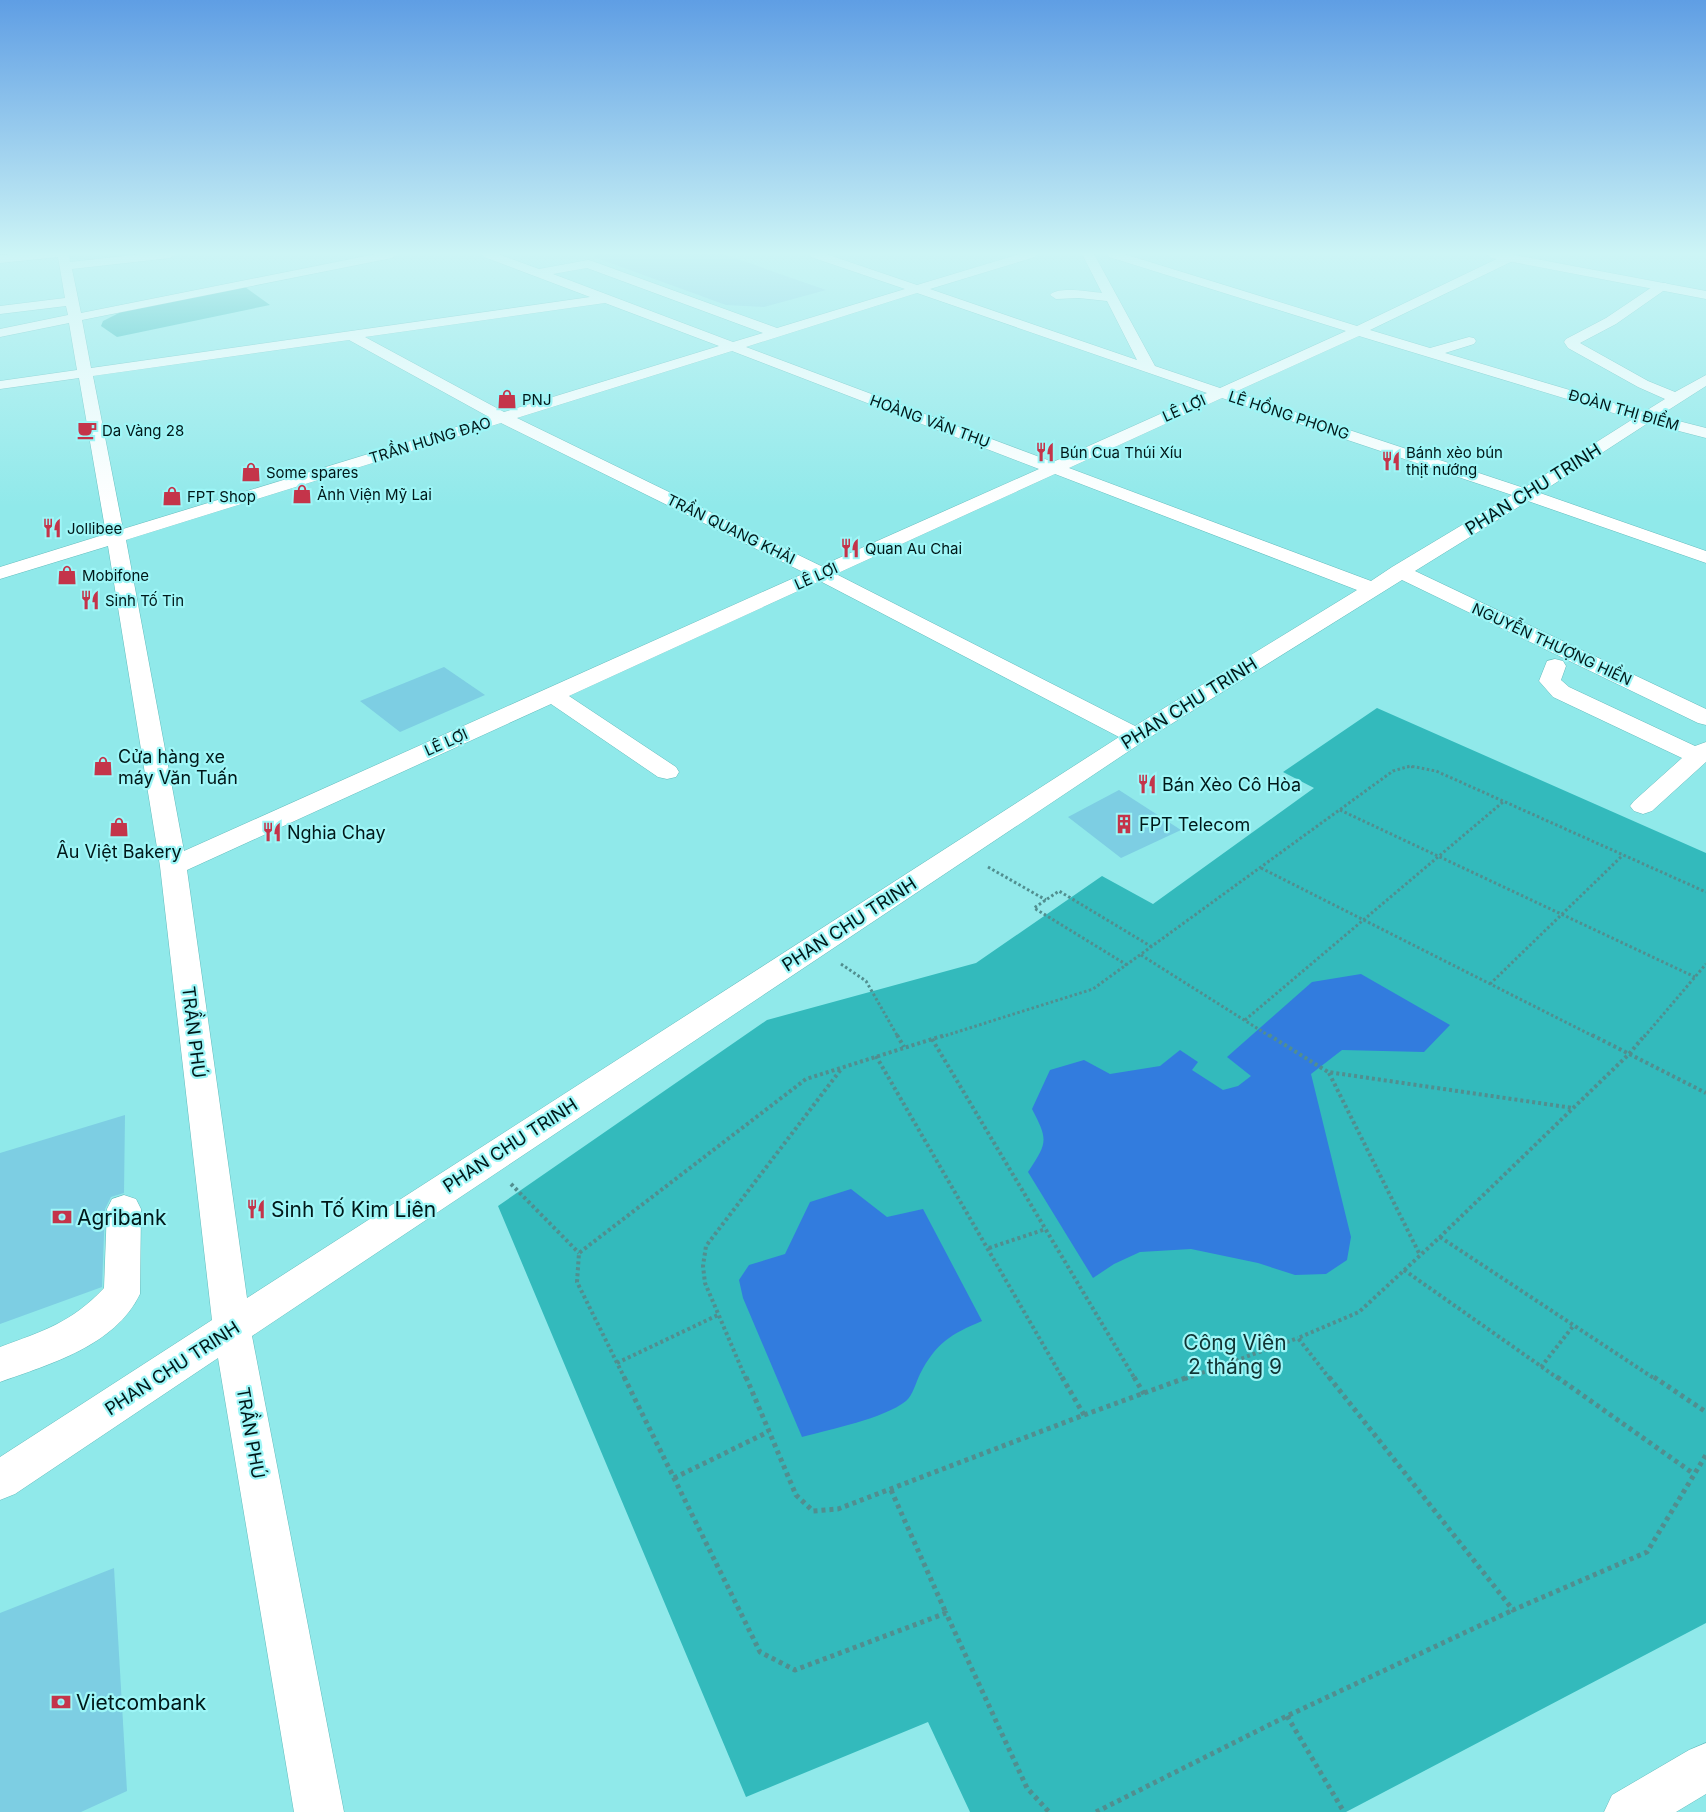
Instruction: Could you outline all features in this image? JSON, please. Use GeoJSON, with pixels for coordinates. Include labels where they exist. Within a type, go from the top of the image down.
{"type":"FeatureCollection","features":[{"type":"Feature","properties":{"kind":"street","name":"TRẦN PHÚ"},"geometry":{"type":"LineString","coordinates":[[77,339],[172,866],[232,1328],[319,1812]]}},
{"type":"Feature","properties":{"kind":"street"},"geometry":{"type":"LineString","coordinates":[[0,385],[334,339]]}},
{"type":"Feature","properties":{"kind":"street","name":"TRẦN QUANG KHẢI"},"geometry":{"type":"LineString","coordinates":[[357,339],[393,360],[504,417],[821,574],[1136,736]]}},
{"type":"Feature","properties":{"kind":"street","name":"HOÀNG VĂN THỤ"},"geometry":{"type":"LineString","coordinates":[[709,339],[1054,466],[1372,589]]}},
{"type":"Feature","properties":{"kind":"street","name":"TRẦN HƯNG ĐẠO"},"geometry":{"type":"LineString","coordinates":[[0,573],[752,339]]}},
{"type":"Feature","properties":{"kind":"street","name":"LÊ HỒNG PHONG"},"geometry":{"type":"LineString","coordinates":[[1061,339],[1526,494],[1706,557]]}},
{"type":"Feature","properties":{"kind":"street"},"geometry":{"type":"LineString","coordinates":[[1133,339],[1149,369]]}},
{"type":"Feature","properties":{"kind":"street","name":"LÊ LỢI"},"geometry":{"type":"LineString","coordinates":[[172,866],[821,574],[1054,466],[1341,339]]}},
{"type":"Feature","properties":{"kind":"street","name":"ĐOÀN THỊ ĐIỂM"},"geometry":{"type":"LineString","coordinates":[[1383,339],[1647,418],[1706,433]]}},
{"type":"Feature","properties":{"kind":"street"},"geometry":{"type":"LineString","coordinates":[[1577,339],[1571,342],[1573,346],[1643,384],[1676,398]]}},
{"type":"Feature","properties":{"kind":"street"},"geometry":{"type":"LineString","coordinates":[[1430,353],[1469,341]]}},
{"type":"Feature","properties":{"kind":"street","name":"PHAN CHU TRINH"},"geometry":{"type":"LineString","coordinates":[[0,1480],[1136,736],[1399,571],[1526,494],[1706,379]]}},
{"type":"Feature","properties":{"kind":"street","name":"NGUYỄN THƯỢNG HIỀN"},"geometry":{"type":"LineString","coordinates":[[1399,571],[1706,718]]}},
{"type":"Feature","properties":{"kind":"street"},"geometry":{"type":"LineString","coordinates":[[1555,666],[1550,681],[1562,692],[1702,753],[1643,806]]}},
{"type":"Feature","properties":{"kind":"street"},"geometry":{"type":"LineString","coordinates":[[553,694],[667,772]]}},
{"type":"Feature","properties":{"kind":"street"},"geometry":{"type":"LineString","coordinates":[[0,1365],[75,1335],[101,1317],[122,1294],[124,1209]]}},
{"type":"Feature","properties":{"kind":"street"},"geometry":{"type":"LineString","coordinates":[[1629,1812],[1706,1767]]}},
{"type":"Feature","properties":{"kind":"path"},"geometry":{"type":"LineString","coordinates":[[578,1253],[806,1079],[1093,989],[1393,771],[1410,766],[1436,771],[1706,892]]}},
{"type":"Feature","properties":{"kind":"path"},"geometry":{"type":"LineString","coordinates":[[1245,1020],[1503,802]]}},
{"type":"Feature","properties":{"kind":"path"},"geometry":{"type":"LineString","coordinates":[[1340,810],[1695,977]]}},
{"type":"Feature","properties":{"kind":"path"},"geometry":{"type":"LineString","coordinates":[[961,851],[1046,900]]}},
{"type":"Feature","properties":{"kind":"path"},"geometry":{"type":"LineString","coordinates":[[1490,984],[1623,855]]}},
{"type":"Feature","properties":{"kind":"path"},"geometry":{"type":"LineString","coordinates":[[1261,868],[1706,1093]]}},
{"type":"Feature","properties":{"kind":"path"},"geometry":{"type":"LineString","coordinates":[[1127,965],[1034,908],[1059,891],[1152,947]]}},
{"type":"Feature","properties":{"kind":"path"},"geometry":{"type":"LineString","coordinates":[[815,946],[866,981],[904,1047]]}},
{"type":"Feature","properties":{"kind":"path"},"geometry":{"type":"LineString","coordinates":[[1141,955],[1328,1072],[1573,1108]]}},
{"type":"Feature","properties":{"kind":"path"},"geometry":{"type":"LineString","coordinates":[[843,1066],[706,1246],[704,1266],[705,1282],[718,1315],[796,1495],[813,1511],[838,1510],[1084,1416],[1298,1338],[1359,1312],[1440,1237],[1629,1054],[1706,964]]}},
{"type":"Feature","properties":{"kind":"path"},"geometry":{"type":"LineString","coordinates":[[932,1040],[1144,1394]]}},
{"type":"Feature","properties":{"kind":"path"},"geometry":{"type":"LineString","coordinates":[[876,1056],[989,1248],[1084,1416]]}},
{"type":"Feature","properties":{"kind":"path"},"geometry":{"type":"LineString","coordinates":[[1328,1072],[1420,1255]]}},
{"type":"Feature","properties":{"kind":"path"},"geometry":{"type":"LineString","coordinates":[[488,1160],[578,1253],[577,1282],[760,1652],[795,1670],[946,1613]]}},
{"type":"Feature","properties":{"kind":"path"},"geometry":{"type":"LineString","coordinates":[[989,1248],[1046,1229]]}},
{"type":"Feature","properties":{"kind":"path"},"geometry":{"type":"LineString","coordinates":[[1440,1237],[1706,1412]]}},
{"type":"Feature","properties":{"kind":"path"},"geometry":{"type":"LineString","coordinates":[[1404,1270],[1694,1474]]}},
{"type":"Feature","properties":{"kind":"path"},"geometry":{"type":"LineString","coordinates":[[617,1363],[718,1315]]}},
{"type":"Feature","properties":{"kind":"path"},"geometry":{"type":"LineString","coordinates":[[1541,1366],[1574,1325]]}},
{"type":"Feature","properties":{"kind":"path"},"geometry":{"type":"LineString","coordinates":[[1298,1338],[1512,1610]]}},
{"type":"Feature","properties":{"kind":"path"},"geometry":{"type":"LineString","coordinates":[[674,1478],[768,1432]]}},
{"type":"Feature","properties":{"kind":"path"},"geometry":{"type":"LineString","coordinates":[[1096,1812],[1286,1716],[1512,1610],[1647,1552],[1706,1455]]}},
{"type":"Feature","properties":{"kind":"path"},"geometry":{"type":"LineString","coordinates":[[891,1490],[1027,1788],[1049,1812]]}},
{"type":"Feature","properties":{"kind":"path"},"geometry":{"type":"LineString","coordinates":[[1286,1716],[1344,1812]]}},
{"type":"Feature","properties":{"kind":"green space","name":"Công Viên 2 tháng 9"},"geometry":{"type":"Polygon","coordinates":[[[1377,708],[1706,853],[1706,1623],[1346,1812],[970,1812],[928,1722],[746,1797],[498,1206],[767,1020],[976,963],[1102,876],[1153,904],[1314,788],[1283,772],[1377,708]]]}},
{"type":"Feature","properties":{"kind":"shaded area"},"geometry":{"type":"Polygon","coordinates":[[[1361,974],[1450,1025],[1424,1052],[1342,1050],[1311,1074],[1351,1237],[1347,1260],[1326,1274],[1295,1275],[1258,1263],[1191,1249],[1140,1252],[1114,1264],[1093,1278],[1028,1172],[1039,1154],[1044,1141],[1041,1128],[1032,1109],[1050,1070],[1084,1060],[1110,1074],[1160,1066],[1180,1050],[1198,1062],[1192,1070],[1223,1090],[1238,1086],[1251,1076],[1227,1057],[1312,982],[1361,974]]]}},
{"type":"Feature","properties":{"kind":"shaded area"},"geometry":{"type":"Polygon","coordinates":[[[851,1189],[887,1217],[923,1209],[982,1321],[961,1330],[938,1347],[926,1363],[906,1401],[871,1418],[802,1437],[743,1298],[739,1280],[749,1265],[785,1254],[810,1202],[851,1189]]]}},
{"type":"Feature","properties":{"kind":"building"},"geometry":{"type":"Polygon","coordinates":[[[444,667],[485,695],[400,732],[360,701],[444,667]]]}},
{"type":"Feature","properties":{"kind":"building","name":"FPT Telecom"},"geometry":{"type":"Polygon","coordinates":[[[1119,790],[1181,830],[1121,858],[1068,817],[1119,790]]]}},
{"type":"Feature","properties":{"kind":"building","name":"Agribank"},"geometry":{"type":"Polygon","coordinates":[[[125,1115],[124,1193],[111,1197],[105,1209],[102,1287],[0,1324],[0,1153],[125,1115]]]}},
{"type":"Feature","properties":{"kind":"building","name":"Vietcombank"},"geometry":{"type":"Polygon","coordinates":[[[114,1568],[127,1791],[81,1812],[0,1812],[0,1613],[114,1568]]]}},
{"type":"Feature","properties":{"kind":"place","name":"PNJ"},"geometry":{"type":"Point","coordinates":[507,399]}},
{"type":"Feature","properties":{"kind":"place","name":"Da Vàng 28"},"geometry":{"type":"Point","coordinates":[87,430]}},
{"type":"Feature","properties":{"kind":"place","name":"Bún Cua Thúi Xíu"},"geometry":{"type":"Point","coordinates":[1045,452]}},
{"type":"Feature","properties":{"kind":"place","name":"Bánh xèo bún thịt nướng"},"geometry":{"type":"Point","coordinates":[1391,461]}},
{"type":"Feature","properties":{"kind":"place","name":"Some spares"},"geometry":{"type":"Point","coordinates":[251,472]}},
{"type":"Feature","properties":{"kind":"place","name":"Ảnh Viện Mỹ Lai"},"geometry":{"type":"Point","coordinates":[302,494]}},
{"type":"Feature","properties":{"kind":"place","name":"FPT Shop"},"geometry":{"type":"Point","coordinates":[172,496]}},
{"type":"Feature","properties":{"kind":"place","name":"Jollibee"},"geometry":{"type":"Point","coordinates":[52,528]}},
{"type":"Feature","properties":{"kind":"place","name":"Quan Au Chai"},"geometry":{"type":"Point","coordinates":[850,548]}},
{"type":"Feature","properties":{"kind":"place","name":"Mobifone"},"geometry":{"type":"Point","coordinates":[67,575]}},
{"type":"Feature","properties":{"kind":"place","name":"Sinh Tố Tin"},"geometry":{"type":"Point","coordinates":[90,600]}},
{"type":"Feature","properties":{"kind":"place","name":"Cửa hàng xe máy Văn Tuấn"},"geometry":{"type":"Point","coordinates":[103,766]}},
{"type":"Feature","properties":{"kind":"place","name":"Bán Xèo Cô Hòa"},"geometry":{"type":"Point","coordinates":[1147,784]}},
{"type":"Feature","properties":{"kind":"place","name":"FPT Telecom"},"geometry":{"type":"Point","coordinates":[1124,824]}},
{"type":"Feature","properties":{"kind":"place","name":"Âu Việt Bakery"},"geometry":{"type":"Point","coordinates":[119,827]}},
{"type":"Feature","properties":{"kind":"place","name":"Nghia Chay"},"geometry":{"type":"Point","coordinates":[272,832]}},
{"type":"Feature","properties":{"kind":"place","name":"Sinh Tố Kim Liên"},"geometry":{"type":"Point","coordinates":[256,1209]}},
{"type":"Feature","properties":{"kind":"place","name":"Agribank"},"geometry":{"type":"Point","coordinates":[62,1217]}},
{"type":"Feature","properties":{"kind":"place","name":"Vietcombank"},"geometry":{"type":"Point","coordinates":[61,1702]}}]}
